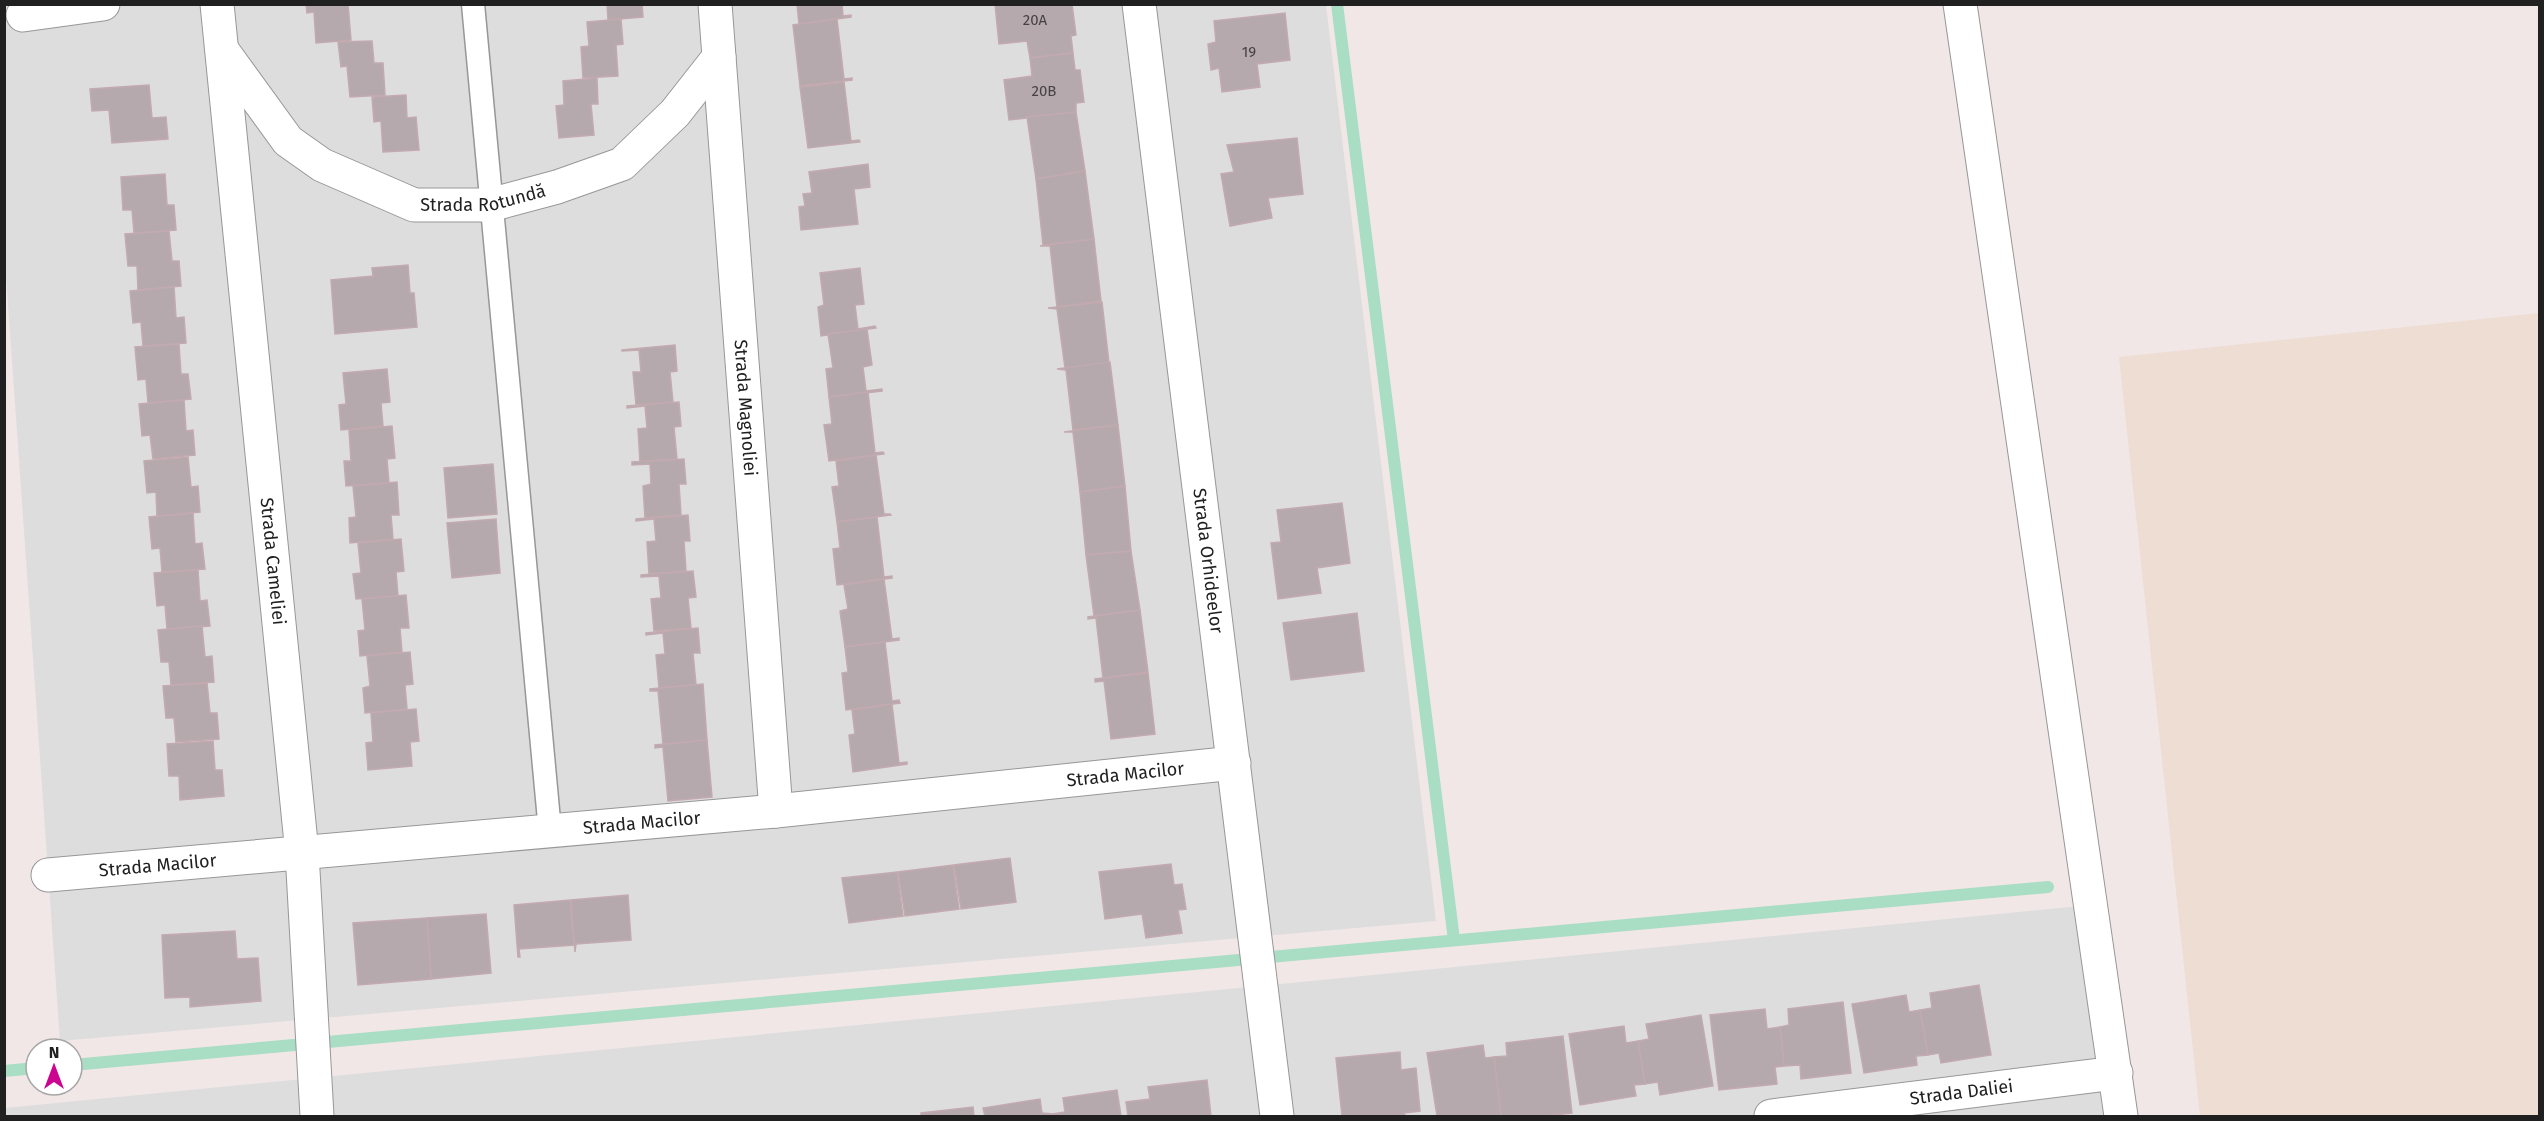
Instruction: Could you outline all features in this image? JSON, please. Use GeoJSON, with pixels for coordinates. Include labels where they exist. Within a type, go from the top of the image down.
{"type":"FeatureCollection","features":[{"type":"Feature","properties":{"kind":"street"},"geometry":{"type":"LineString","coordinates":[[23,15],[103,4]]}},
{"type":"Feature","properties":{"kind":"street","name":"Strada Cameliei"},"geometry":{"type":"LineString","coordinates":[[217,4],[302,853],[316,1116]]}},
{"type":"Feature","properties":{"kind":"street","name":"Strada Magnoliei"},"geometry":{"type":"LineString","coordinates":[[715,4],[776,811]]}},
{"type":"Feature","properties":{"kind":"street","name":"Strada Orhideelor"},"geometry":{"type":"LineString","coordinates":[[1139,4],[1277,1116]]}},
{"type":"Feature","properties":{"kind":"street"},"geometry":{"type":"LineString","coordinates":[[1960,4],[2121,1116]]}},
{"type":"Feature","properties":{"kind":"street","name":"Strada Rotundă"},"geometry":{"type":"LineString","coordinates":[[221,48],[288,141],[322,165],[414,204],[490,204],[557,188],[622,164],[675,113],[719,57]]}},
{"type":"Feature","properties":{"kind":"street","name":"Strada Macilor"},"geometry":{"type":"LineString","coordinates":[[48,875],[776,811],[1234,763]]}},
{"type":"Feature","properties":{"kind":"street","name":"Strada Daliei"},"geometry":{"type":"LineString","coordinates":[[1771,1116],[2116,1073]]}},
{"type":"Feature","properties":{"kind":"lane"},"geometry":{"type":"LineString","coordinates":[[473,4],[550,831]]}},
{"type":"Feature","properties":{"kind":"shaded area"},"geometry":{"type":"Polygon","coordinates":[[[4,5],[1326,5],[1436,921],[84,1039],[84,1037],[60,1037],[5,262],[4,5]]]}},
{"type":"Feature","properties":{"kind":"shaded area"},"geometry":{"type":"Polygon","coordinates":[[[2539,313],[2539,1116],[2200,1116],[2119,357],[2539,313]]]}},
{"type":"Feature","properties":{"kind":"shaded area"},"geometry":{"type":"Polygon","coordinates":[[[2091,905],[2118,1116],[5,1116],[5,1108],[2091,905]]]}},
{"type":"Feature","properties":{"kind":"building"},"geometry":{"type":"Polygon","coordinates":[[[306,4],[348,4],[351,40],[316,43],[314,12],[307,13],[306,4]]]}},
{"type":"Feature","properties":{"kind":"building"},"geometry":{"type":"Polygon","coordinates":[[[607,4],[642,4],[643,17],[608,20],[607,4]]]}},
{"type":"Feature","properties":{"kind":"building"},"geometry":{"type":"Polygon","coordinates":[[[797,4],[842,4],[843,16],[851,15],[851,17],[799,24],[797,4]]]}},
{"type":"Feature","properties":{"kind":"building"},"geometry":{"type":"Polygon","coordinates":[[[995,4],[1072,4],[1076,35],[1071,36],[1073,53],[1030,58],[1027,41],[999,44],[995,4]]]}},
{"type":"Feature","properties":{"kind":"building"},"geometry":{"type":"Polygon","coordinates":[[[1285,13],[1290,60],[1257,64],[1260,87],[1222,92],[1219,68],[1211,70],[1208,44],[1216,42],[1214,21],[1285,13]]]}},
{"type":"Feature","properties":{"kind":"building"},"geometry":{"type":"Polygon","coordinates":[[[621,19],[623,44],[616,45],[618,76],[583,78],[581,47],[589,46],[587,22],[621,19]]]}},
{"type":"Feature","properties":{"kind":"building"},"geometry":{"type":"Polygon","coordinates":[[[837,19],[844,79],[852,78],[852,80],[800,86],[793,25],[837,19]]]}},
{"type":"Feature","properties":{"kind":"building"},"geometry":{"type":"Polygon","coordinates":[[[372,41],[374,63],[383,63],[385,95],[350,97],[347,66],[341,67],[338,42],[372,41]]]}},
{"type":"Feature","properties":{"kind":"building"},"geometry":{"type":"Polygon","coordinates":[[[1073,53],[1075,70],[1080,70],[1084,102],[1076,103],[1076,112],[1009,120],[1004,80],[1032,76],[1030,58],[1073,53]]]}},
{"type":"Feature","properties":{"kind":"building"},"geometry":{"type":"Polygon","coordinates":[[[597,78],[598,104],[591,104],[594,135],[559,138],[556,106],[564,105],[563,81],[597,78]]]}},
{"type":"Feature","properties":{"kind":"building"},"geometry":{"type":"Polygon","coordinates":[[[844,82],[851,141],[859,140],[860,142],[808,148],[800,87],[844,82]]]}},
{"type":"Feature","properties":{"kind":"building"},"geometry":{"type":"Polygon","coordinates":[[[149,85],[152,118],[166,117],[168,139],[112,143],[109,110],[92,111],[90,89],[149,85]]]}},
{"type":"Feature","properties":{"kind":"building"},"geometry":{"type":"Polygon","coordinates":[[[406,95],[407,118],[416,117],[419,150],[383,152],[381,121],[374,122],[372,97],[406,95]]]}},
{"type":"Feature","properties":{"kind":"building"},"geometry":{"type":"Polygon","coordinates":[[[1076,112],[1085,171],[1036,179],[1027,117],[1076,112]]]}},
{"type":"Feature","properties":{"kind":"building"},"geometry":{"type":"Polygon","coordinates":[[[1297,138],[1303,194],[1268,198],[1272,218],[1230,226],[1221,174],[1234,172],[1227,145],[1297,138]]]}},
{"type":"Feature","properties":{"kind":"building"},"geometry":{"type":"Polygon","coordinates":[[[868,164],[870,187],[854,189],[858,224],[801,230],[799,207],[805,206],[803,194],[812,193],[809,172],[868,164]]]}},
{"type":"Feature","properties":{"kind":"building"},"geometry":{"type":"Polygon","coordinates":[[[1085,171],[1094,239],[1043,245],[1036,179],[1085,171]]]}},
{"type":"Feature","properties":{"kind":"building"},"geometry":{"type":"Polygon","coordinates":[[[165,174],[167,205],[174,205],[176,230],[134,233],[132,210],[123,210],[121,177],[165,174]]]}},
{"type":"Feature","properties":{"kind":"building"},"geometry":{"type":"Polygon","coordinates":[[[169,231],[172,261],[179,261],[181,286],[138,290],[137,266],[128,266],[125,234],[169,231]]]}},
{"type":"Feature","properties":{"kind":"building"},"geometry":{"type":"Polygon","coordinates":[[[1094,239],[1101,301],[1057,307],[1050,246],[1040,246],[1094,239]]]}},
{"type":"Feature","properties":{"kind":"building"},"geometry":{"type":"Polygon","coordinates":[[[408,265],[410,293],[414,293],[417,327],[335,334],[331,280],[373,276],[372,268],[408,265]]]}},
{"type":"Feature","properties":{"kind":"building"},"geometry":{"type":"Polygon","coordinates":[[[860,268],[864,304],[855,305],[858,329],[875,326],[876,328],[821,336],[818,307],[824,305],[820,273],[860,268]]]}},
{"type":"Feature","properties":{"kind":"building"},"geometry":{"type":"Polygon","coordinates":[[[174,287],[176,318],[184,317],[186,343],[143,346],[141,322],[133,323],[130,291],[174,287]]]}},
{"type":"Feature","properties":{"kind":"building"},"geometry":{"type":"Polygon","coordinates":[[[1102,302],[1109,363],[1065,368],[1057,309],[1048,308],[1102,302]]]}},
{"type":"Feature","properties":{"kind":"building"},"geometry":{"type":"Polygon","coordinates":[[[867,329],[872,365],[863,367],[866,391],[882,389],[882,391],[829,397],[826,369],[833,368],[828,334],[867,329]]]}},
{"type":"Feature","properties":{"kind":"building"},"geometry":{"type":"Polygon","coordinates":[[[179,344],[181,374],[188,374],[191,399],[148,403],[146,379],[138,380],[135,347],[179,344]]]}},
{"type":"Feature","properties":{"kind":"building"},"geometry":{"type":"Polygon","coordinates":[[[675,345],[677,371],[670,372],[673,402],[636,405],[633,372],[641,372],[639,350],[622,350],[675,345]]]}},
{"type":"Feature","properties":{"kind":"building"},"geometry":{"type":"Polygon","coordinates":[[[1110,362],[1118,425],[1073,430],[1066,370],[1057,369],[1110,362]]]}},
{"type":"Feature","properties":{"kind":"building"},"geometry":{"type":"Polygon","coordinates":[[[387,369],[390,402],[381,403],[383,426],[341,430],[339,405],[346,404],[343,373],[387,369]]]}},
{"type":"Feature","properties":{"kind":"building"},"geometry":{"type":"Polygon","coordinates":[[[868,392],[875,453],[883,452],[884,454],[829,461],[824,425],[832,424],[829,397],[868,392]]]}},
{"type":"Feature","properties":{"kind":"building"},"geometry":{"type":"Polygon","coordinates":[[[184,400],[186,431],[193,430],[195,455],[153,459],[150,435],[142,436],[139,404],[184,400]]]}},
{"type":"Feature","properties":{"kind":"building"},"geometry":{"type":"Polygon","coordinates":[[[679,402],[681,426],[674,427],[677,459],[640,462],[638,429],[647,428],[645,406],[627,408],[627,406],[679,402]]]}},
{"type":"Feature","properties":{"kind":"building"},"geometry":{"type":"Polygon","coordinates":[[[1118,425],[1125,486],[1080,492],[1073,432],[1064,432],[1118,425]]]}},
{"type":"Feature","properties":{"kind":"building"},"geometry":{"type":"Polygon","coordinates":[[[392,426],[395,458],[387,459],[389,483],[346,486],[344,461],[351,461],[349,430],[392,426]]]}},
{"type":"Feature","properties":{"kind":"building"},"geometry":{"type":"Polygon","coordinates":[[[876,455],[884,514],[891,515],[837,522],[832,487],[839,486],[836,461],[876,455]]]}},
{"type":"Feature","properties":{"kind":"building"},"geometry":{"type":"Polygon","coordinates":[[[188,457],[191,487],[198,486],[200,512],[157,516],[156,492],[147,493],[144,461],[188,457]]]}},
{"type":"Feature","properties":{"kind":"building"},"geometry":{"type":"Polygon","coordinates":[[[684,459],[686,484],[679,484],[681,515],[645,518],[643,486],[651,484],[650,464],[632,465],[632,462],[684,459]]]}},
{"type":"Feature","properties":{"kind":"building"},"geometry":{"type":"Polygon","coordinates":[[[493,464],[497,514],[448,518],[444,468],[493,464]]]}},
{"type":"Feature","properties":{"kind":"building"},"geometry":{"type":"Polygon","coordinates":[[[397,482],[399,515],[391,515],[393,539],[350,543],[349,518],[356,517],[353,486],[397,482]]]}},
{"type":"Feature","properties":{"kind":"building"},"geometry":{"type":"Polygon","coordinates":[[[1125,486],[1131,551],[1086,555],[1080,492],[1125,486]]]}},
{"type":"Feature","properties":{"kind":"building"},"geometry":{"type":"Polygon","coordinates":[[[1342,503],[1350,563],[1317,568],[1321,593],[1278,599],[1271,543],[1281,542],[1277,510],[1342,503]]]}},
{"type":"Feature","properties":{"kind":"building"},"geometry":{"type":"Polygon","coordinates":[[[193,513],[195,544],[202,543],[205,569],[162,572],[160,548],[152,549],[149,517],[193,513]]]}},
{"type":"Feature","properties":{"kind":"building"},"geometry":{"type":"Polygon","coordinates":[[[688,515],[690,541],[684,541],[686,571],[649,574],[647,542],[656,541],[654,519],[636,521],[636,519],[688,515]]]}},
{"type":"Feature","properties":{"kind":"building"},"geometry":{"type":"Polygon","coordinates":[[[877,517],[884,577],[892,576],[892,578],[837,585],[833,549],[840,548],[837,522],[877,517]]]}},
{"type":"Feature","properties":{"kind":"building"},"geometry":{"type":"Polygon","coordinates":[[[496,519],[500,573],[452,578],[447,523],[496,519]]]}},
{"type":"Feature","properties":{"kind":"building"},"geometry":{"type":"Polygon","coordinates":[[[401,539],[404,571],[396,572],[398,596],[356,599],[353,574],[361,573],[358,543],[401,539]]]}},
{"type":"Feature","properties":{"kind":"building"},"geometry":{"type":"Polygon","coordinates":[[[1131,551],[1140,610],[1094,616],[1086,555],[1131,551]]]}},
{"type":"Feature","properties":{"kind":"building"},"geometry":{"type":"Polygon","coordinates":[[[198,570],[200,601],[207,600],[210,626],[167,629],[165,605],[157,606],[154,573],[198,570]]]}},
{"type":"Feature","properties":{"kind":"building"},"geometry":{"type":"Polygon","coordinates":[[[693,571],[696,597],[688,598],[691,628],[654,631],[651,599],[661,598],[659,576],[641,577],[641,575],[693,571]]]}},
{"type":"Feature","properties":{"kind":"building"},"geometry":{"type":"Polygon","coordinates":[[[884,579],[892,639],[899,638],[899,640],[845,647],[840,611],[848,609],[844,585],[884,579]]]}},
{"type":"Feature","properties":{"kind":"building"},"geometry":{"type":"Polygon","coordinates":[[[406,595],[409,628],[400,628],[402,652],[360,656],[358,631],[365,630],[362,599],[406,595]]]}},
{"type":"Feature","properties":{"kind":"building"},"geometry":{"type":"Polygon","coordinates":[[[1140,610],[1148,672],[1103,678],[1096,618],[1088,619],[1088,617],[1140,610]]]}},
{"type":"Feature","properties":{"kind":"building"},"geometry":{"type":"Polygon","coordinates":[[[1357,613],[1364,671],[1291,680],[1283,623],[1357,613]]]}},
{"type":"Feature","properties":{"kind":"building"},"geometry":{"type":"Polygon","coordinates":[[[202,626],[205,657],[212,656],[214,682],[171,685],[169,662],[161,662],[158,630],[202,626]]]}},
{"type":"Feature","properties":{"kind":"building"},"geometry":{"type":"Polygon","coordinates":[[[698,628],[700,653],[693,653],[696,685],[659,688],[656,655],[665,654],[663,633],[646,635],[646,633],[698,628]]]}},
{"type":"Feature","properties":{"kind":"building"},"geometry":{"type":"Polygon","coordinates":[[[885,642],[892,701],[899,700],[900,703],[846,710],[842,673],[848,672],[845,647],[885,642]]]}},
{"type":"Feature","properties":{"kind":"building"},"geometry":{"type":"Polygon","coordinates":[[[410,652],[413,684],[405,685],[407,709],[365,713],[363,688],[370,686],[367,656],[410,652]]]}},
{"type":"Feature","properties":{"kind":"building"},"geometry":{"type":"Polygon","coordinates":[[[1148,673],[1155,734],[1111,739],[1104,681],[1095,682],[1095,679],[1148,673]]]}},
{"type":"Feature","properties":{"kind":"building"},"geometry":{"type":"Polygon","coordinates":[[[207,683],[210,713],[217,713],[219,739],[176,742],[174,718],[166,718],[163,686],[207,683]]]}},
{"type":"Feature","properties":{"kind":"building"},"geometry":{"type":"Polygon","coordinates":[[[703,684],[707,740],[663,744],[658,691],[650,691],[650,689],[703,684]]]}},
{"type":"Feature","properties":{"kind":"building"},"geometry":{"type":"Polygon","coordinates":[[[892,704],[899,763],[907,762],[907,764],[853,772],[849,735],[855,734],[852,710],[892,704]]]}},
{"type":"Feature","properties":{"kind":"building"},"geometry":{"type":"Polygon","coordinates":[[[416,709],[419,741],[410,742],[412,766],[368,770],[366,743],[373,742],[371,713],[416,709]]]}},
{"type":"Feature","properties":{"kind":"building"},"geometry":{"type":"Polygon","coordinates":[[[707,740],[712,797],[668,801],[663,747],[655,748],[655,745],[707,740]]]}},
{"type":"Feature","properties":{"kind":"building"},"geometry":{"type":"Polygon","coordinates":[[[213,741],[215,770],[222,770],[224,796],[180,800],[179,776],[169,776],[167,744],[213,741]]]}},
{"type":"Feature","properties":{"kind":"building"},"geometry":{"type":"Polygon","coordinates":[[[1010,858],[1016,902],[961,909],[954,865],[1010,858]]]}},
{"type":"Feature","properties":{"kind":"building"},"geometry":{"type":"Polygon","coordinates":[[[1171,864],[1174,885],[1182,884],[1186,909],[1178,910],[1182,933],[1146,938],[1142,914],[1105,919],[1099,872],[1171,864]]]}},
{"type":"Feature","properties":{"kind":"building"},"geometry":{"type":"Polygon","coordinates":[[[953,865],[959,909],[905,916],[898,872],[953,865]]]}},
{"type":"Feature","properties":{"kind":"building"},"geometry":{"type":"Polygon","coordinates":[[[897,872],[903,916],[849,923],[842,878],[897,872]]]}},
{"type":"Feature","properties":{"kind":"building"},"geometry":{"type":"Polygon","coordinates":[[[628,895],[631,940],[576,944],[575,952],[571,900],[628,895]]]}},
{"type":"Feature","properties":{"kind":"building"},"geometry":{"type":"Polygon","coordinates":[[[570,900],[574,945],[519,949],[520,957],[518,957],[514,905],[570,900]]]}},
{"type":"Feature","properties":{"kind":"building"},"geometry":{"type":"Polygon","coordinates":[[[486,914],[491,973],[431,979],[427,918],[486,914]]]}},
{"type":"Feature","properties":{"kind":"building"},"geometry":{"type":"Polygon","coordinates":[[[427,918],[431,979],[358,985],[353,923],[427,918]]]}},
{"type":"Feature","properties":{"kind":"building"},"geometry":{"type":"Polygon","coordinates":[[[235,931],[237,959],[258,958],[261,1001],[190,1007],[190,997],[165,998],[162,935],[235,931]]]}},
{"type":"Feature","properties":{"kind":"building"},"geometry":{"type":"Polygon","coordinates":[[[1979,985],[1991,1055],[1941,1063],[1939,1053],[1928,1055],[1920,1010],[1932,1008],[1930,993],[1979,985]]]}},
{"type":"Feature","properties":{"kind":"building"},"geometry":{"type":"Polygon","coordinates":[[[1906,995],[1909,1012],[1920,1010],[1928,1055],[1916,1056],[1917,1065],[1864,1073],[1852,1004],[1906,995]]]}},
{"type":"Feature","properties":{"kind":"building"},"geometry":{"type":"Polygon","coordinates":[[[1843,1002],[1851,1073],[1801,1079],[1800,1065],[1784,1066],[1780,1027],[1789,1025],[1788,1009],[1843,1002]]]}},
{"type":"Feature","properties":{"kind":"building"},"geometry":{"type":"Polygon","coordinates":[[[1765,1009],[1767,1029],[1780,1027],[1784,1066],[1775,1067],[1777,1084],[1719,1090],[1710,1015],[1765,1009]]]}},
{"type":"Feature","properties":{"kind":"building"},"geometry":{"type":"Polygon","coordinates":[[[1701,1015],[1713,1086],[1660,1095],[1658,1082],[1645,1084],[1638,1041],[1649,1039],[1646,1024],[1701,1015]]]}},
{"type":"Feature","properties":{"kind":"building"},"geometry":{"type":"Polygon","coordinates":[[[1624,1026],[1626,1043],[1638,1041],[1645,1084],[1634,1085],[1636,1096],[1580,1105],[1569,1034],[1624,1026]]]}},
{"type":"Feature","properties":{"kind":"building"},"geometry":{"type":"Polygon","coordinates":[[[1563,1036],[1572,1113],[1544,1116],[1501,1116],[1494,1057],[1507,1056],[1506,1043],[1563,1036]]]}},
{"type":"Feature","properties":{"kind":"building"},"geometry":{"type":"Polygon","coordinates":[[[1483,1045],[1485,1058],[1494,1057],[1501,1116],[1437,1116],[1427,1053],[1483,1045]]]}},
{"type":"Feature","properties":{"kind":"building"},"geometry":{"type":"Polygon","coordinates":[[[1400,1052],[1401,1070],[1416,1068],[1420,1111],[1404,1113],[1405,1116],[1342,1116],[1336,1058],[1400,1052]]]}},
{"type":"Feature","properties":{"kind":"building"},"geometry":{"type":"Polygon","coordinates":[[[1207,1080],[1211,1116],[1128,1116],[1126,1102],[1150,1099],[1148,1087],[1207,1080]]]}},
{"type":"Feature","properties":{"kind":"building"},"geometry":{"type":"Polygon","coordinates":[[[1117,1090],[1121,1116],[1053,1116],[1053,1114],[1065,1112],[1063,1098],[1117,1090]]]}},
{"type":"Feature","properties":{"kind":"building"},"geometry":{"type":"Polygon","coordinates":[[[1040,1099],[1042,1113],[1053,1114],[1053,1116],[985,1116],[983,1108],[1040,1099]]]}},
{"type":"Feature","properties":{"kind":"building"},"geometry":{"type":"Polygon","coordinates":[[[973,1107],[974,1116],[921,1116],[921,1113],[973,1107]]]}},
{"type":"Feature","properties":{"kind":"waterway"},"geometry":{"type":"LineString","coordinates":[[1337,4],[1454,940]]}},
{"type":"Feature","properties":{"kind":"waterway"},"geometry":{"type":"LineString","coordinates":[[84,1064],[2048,887]]}},
{"type":"Feature","properties":{"kind":"waterway"},"geometry":{"type":"LineString","coordinates":[[4,1071],[24,1069]]}}]}
